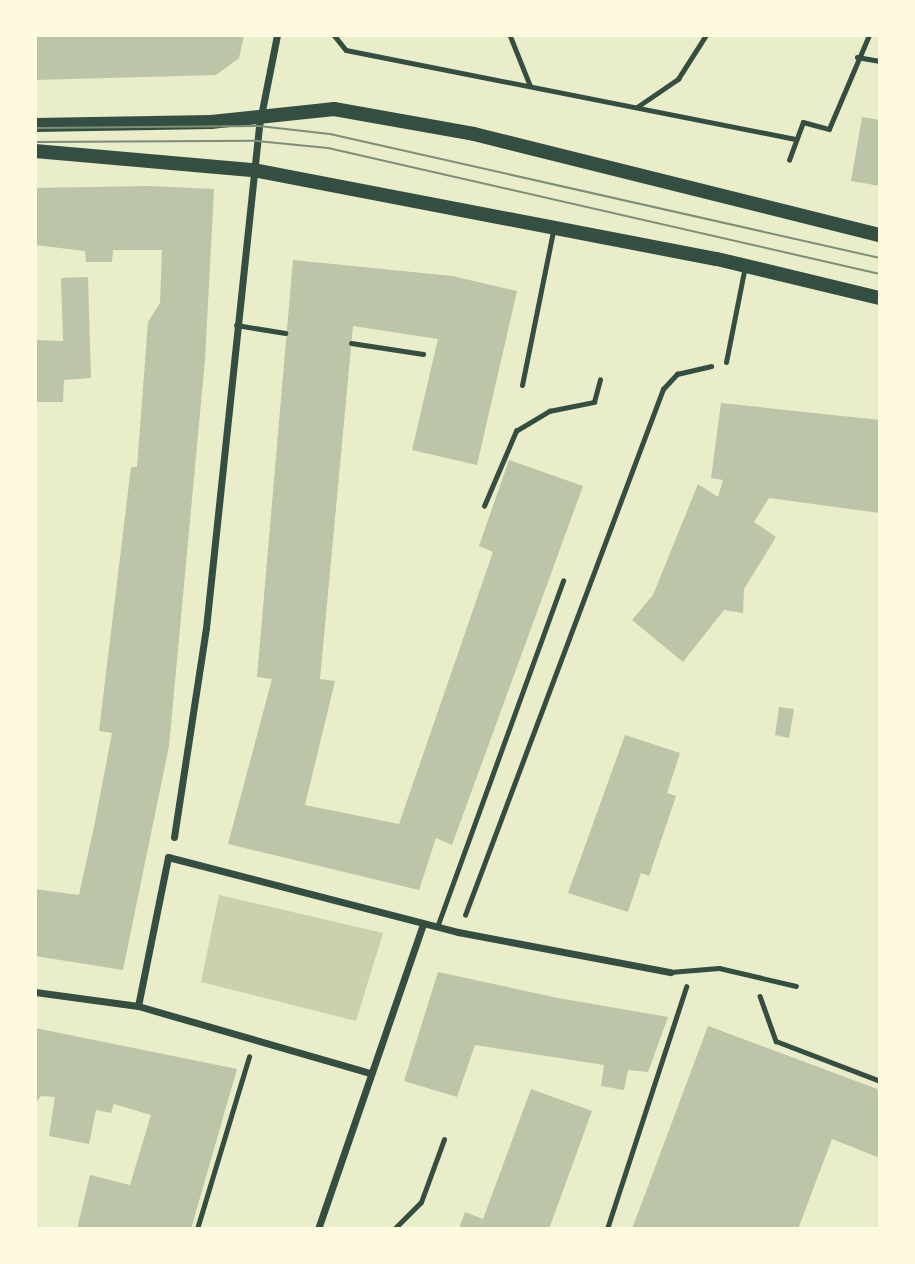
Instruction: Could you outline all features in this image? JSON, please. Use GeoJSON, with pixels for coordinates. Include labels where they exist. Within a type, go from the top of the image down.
{"type":"FeatureCollection","features":[{"type":"Feature","properties":{"kind":"main road"},"geometry":{"type":"LineString","coordinates":[[35,125],[261,116],[318,108],[396,118],[880,235]]}},
{"type":"Feature","properties":{"kind":"main road"},"geometry":{"type":"LineString","coordinates":[[35,151],[254,170],[554,226],[745,266],[880,298]]}},
{"type":"Feature","properties":{"kind":"street"},"geometry":{"type":"LineString","coordinates":[[174,837],[206,628],[257,141],[277,35]]}},
{"type":"Feature","properties":{"kind":"street"},"geometry":{"type":"LineString","coordinates":[[138,1006],[168,857],[423,924],[670,972]]}},
{"type":"Feature","properties":{"kind":"street"},"geometry":{"type":"LineString","coordinates":[[318,1229],[423,924]]}},
{"type":"Feature","properties":{"kind":"street"},"geometry":{"type":"LineString","coordinates":[[35,992],[138,1006],[370,1073]]}},
{"type":"Feature","properties":{"kind":"lane"},"geometry":{"type":"LineString","coordinates":[[522,385],[554,226]]}},
{"type":"Feature","properties":{"kind":"lane"},"geometry":{"type":"LineString","coordinates":[[726,362],[745,266]]}},
{"type":"Feature","properties":{"kind":"lane"},"geometry":{"type":"LineString","coordinates":[[236,325],[285,333]]}},
{"type":"Feature","properties":{"kind":"lane"},"geometry":{"type":"LineString","coordinates":[[351,342],[423,354]]}},
{"type":"Feature","properties":{"kind":"lane"},"geometry":{"type":"LineString","coordinates":[[437,927],[562,580]]}},
{"type":"Feature","properties":{"kind":"lane"},"geometry":{"type":"LineString","coordinates":[[670,972],[751,973],[796,986]]}},
{"type":"Feature","properties":{"kind":"lane"},"geometry":{"type":"LineString","coordinates":[[394,1229],[421,1202],[444,1139]]}},
{"type":"Feature","properties":{"kind":"path"},"geometry":{"type":"LineString","coordinates":[[334,35],[346,50],[796,139]]}},
{"type":"Feature","properties":{"kind":"path"},"geometry":{"type":"LineString","coordinates":[[510,35],[530,85]]}},
{"type":"Feature","properties":{"kind":"path"},"geometry":{"type":"LineString","coordinates":[[636,108],[678,79],[706,35]]}},
{"type":"Feature","properties":{"kind":"path"},"geometry":{"type":"LineString","coordinates":[[789,160],[803,122],[829,128],[857,57],[869,35]]}},
{"type":"Feature","properties":{"kind":"path"},"geometry":{"type":"LineString","coordinates":[[857,57],[880,61]]}},
{"type":"Feature","properties":{"kind":"path"},"geometry":{"type":"LineString","coordinates":[[458,932],[663,389],[677,374],[726,362]]}},
{"type":"Feature","properties":{"kind":"path"},"geometry":{"type":"LineString","coordinates":[[484,506],[516,431],[549,411],[585,407],[598,394],[600,380]]}},
{"type":"Feature","properties":{"kind":"path"},"geometry":{"type":"LineString","coordinates":[[751,973],[776,1041],[880,1081]]}},
{"type":"Feature","properties":{"kind":"path"},"geometry":{"type":"LineString","coordinates":[[607,1229],[683,995]]}},
{"type":"Feature","properties":{"kind":"path"},"geometry":{"type":"LineString","coordinates":[[198,1229],[255,1039]]}},
{"type":"Feature","properties":{"kind":"path"},"geometry":{"type":"LineString","coordinates":[[861,1083],[864,1077]]}},
{"type":"Feature","properties":{"kind":"green space"},"geometry":{"type":"Polygon","coordinates":[[[219,895],[383,933],[356,1021],[201,982],[219,895]]]}},
{"type":"Feature","properties":{"kind":"building"},"geometry":{"type":"Polygon","coordinates":[[[35,35],[244,35],[239,58],[216,75],[35,80],[35,35]]]}},
{"type":"Feature","properties":{"kind":"building"},"geometry":{"type":"Polygon","coordinates":[[[862,117],[880,120],[880,186],[851,181],[862,117]]]}},
{"type":"Feature","properties":{"kind":"building"},"geometry":{"type":"Polygon","coordinates":[[[148,186],[214,189],[205,360],[169,746],[123,970],[35,956],[35,889],[79,895],[95,822],[112,733],[99,731],[131,467],[137,467],[148,322],[160,303],[162,250],[113,250],[112,262],[86,262],[85,251],[35,245],[35,188],[148,186]]]}},
{"type":"Feature","properties":{"kind":"building"},"geometry":{"type":"Polygon","coordinates":[[[293,260],[452,276],[517,291],[477,465],[412,450],[438,339],[353,326],[320,679],[335,681],[305,805],[399,824],[493,552],[479,546],[509,460],[583,486],[452,845],[436,838],[419,890],[228,844],[272,679],[257,677],[293,260]]]}},
{"type":"Feature","properties":{"kind":"building"},"geometry":{"type":"Polygon","coordinates":[[[88,277],[91,378],[64,380],[63,402],[35,402],[35,340],[63,341],[61,278],[88,277]]]}},
{"type":"Feature","properties":{"kind":"building"},"geometry":{"type":"Polygon","coordinates":[[[721,403],[880,420],[880,513],[769,498],[754,522],[776,537],[744,589],[743,613],[724,610],[683,662],[632,620],[653,595],[698,484],[718,497],[723,480],[711,478],[721,403]]]}},
{"type":"Feature","properties":{"kind":"building"},"geometry":{"type":"Polygon","coordinates":[[[779,707],[794,709],[789,738],[775,735],[779,707]]]}},
{"type":"Feature","properties":{"kind":"building"},"geometry":{"type":"Polygon","coordinates":[[[625,735],[680,753],[667,793],[676,796],[649,876],[641,873],[628,912],[568,893],[625,735]]]}},
{"type":"Feature","properties":{"kind":"building"},"geometry":{"type":"Polygon","coordinates":[[[438,972],[558,998],[668,1017],[648,1072],[628,1070],[624,1090],[601,1086],[604,1065],[475,1045],[457,1097],[404,1081],[438,972]]]}},
{"type":"Feature","properties":{"kind":"building"},"geometry":{"type":"Polygon","coordinates":[[[708,1026],[880,1090],[880,1158],[832,1139],[798,1229],[632,1229],[708,1026]]]}},
{"type":"Feature","properties":{"kind":"building"},"geometry":{"type":"Polygon","coordinates":[[[35,1028],[237,1069],[191,1229],[77,1229],[90,1175],[130,1185],[151,1115],[114,1104],[111,1113],[96,1110],[89,1144],[49,1136],[55,1097],[41,1096],[35,1104],[35,1028]]]}},
{"type":"Feature","properties":{"kind":"building"},"geometry":{"type":"Polygon","coordinates":[[[531,1089],[592,1111],[549,1229],[459,1229],[465,1212],[483,1219],[531,1089]]]}},
{"type":"Feature","properties":{"kind":"tram line"},"geometry":{"type":"LineString","coordinates":[[35,128],[259,126],[330,134],[880,258]]}},
{"type":"Feature","properties":{"kind":"tram line"},"geometry":{"type":"LineString","coordinates":[[35,142],[257,141],[328,148],[880,274]]}}]}
